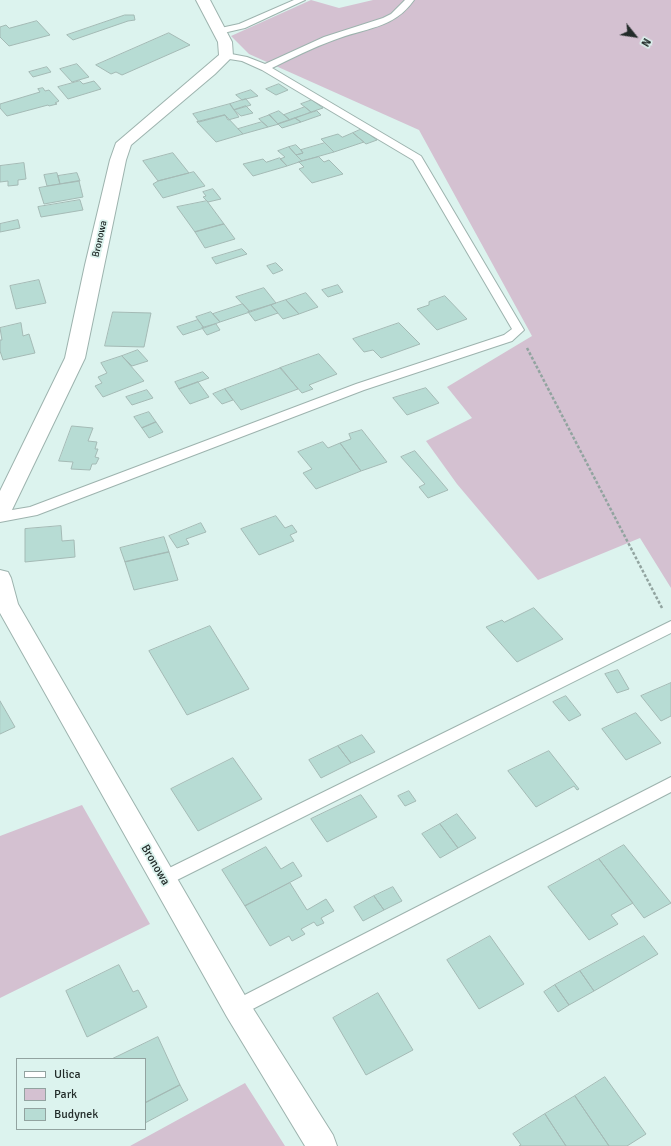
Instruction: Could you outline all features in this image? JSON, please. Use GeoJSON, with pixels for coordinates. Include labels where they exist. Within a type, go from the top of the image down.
{"type":"FeatureCollection","features":[{"type":"Feature","properties":{"kind":"street"},"geometry":{"type":"LineString","coordinates":[[203,0],[225,42],[226,56]]}},
{"type":"Feature","properties":{"kind":"street","name":"Bronowa"},"geometry":{"type":"LineString","coordinates":[[0,512],[75,358],[118,160],[124,144],[226,56]]}},
{"type":"Feature","properties":{"kind":"street","name":"Bronowa"},"geometry":{"type":"LineString","coordinates":[[0,578],[7,605],[237,1008],[322,1146]]}},
{"type":"Feature","properties":{"kind":"lane"},"geometry":{"type":"LineString","coordinates":[[219,31],[242,26],[301,0]]}},
{"type":"Feature","properties":{"kind":"lane"},"geometry":{"type":"LineString","coordinates":[[265,68],[305,48],[338,34],[386,22],[406,6],[410,0]]}},
{"type":"Feature","properties":{"kind":"lane"},"geometry":{"type":"LineString","coordinates":[[0,517],[32,512],[360,387],[508,338],[518,330],[417,158],[265,68],[244,59],[226,56]]}},
{"type":"Feature","properties":{"kind":"lane"},"geometry":{"type":"LineString","coordinates":[[163,879],[671,627]]}},
{"type":"Feature","properties":{"kind":"lane"},"geometry":{"type":"LineString","coordinates":[[237,1008],[671,784]]}},
{"type":"Feature","properties":{"kind":"path"},"geometry":{"type":"LineString","coordinates":[[518,330],[664,611]]}},
{"type":"Feature","properties":{"kind":"green space"},"geometry":{"type":"Polygon","coordinates":[[[311,0],[339,8],[373,0],[671,0],[671,588],[640,538],[538,580],[457,484],[426,441],[472,418],[447,387],[532,336],[419,130],[249,54],[231,36],[311,0]]]}},
{"type":"Feature","properties":{"kind":"green space"},"geometry":{"type":"Polygon","coordinates":[[[82,805],[150,924],[0,998],[0,836],[82,805]]]}},
{"type":"Feature","properties":{"kind":"green space"},"geometry":{"type":"Polygon","coordinates":[[[245,1083],[285,1146],[130,1146],[245,1083]]]}},
{"type":"Feature","properties":{"kind":"building"},"geometry":{"type":"Polygon","coordinates":[[[125,15],[134,15],[135,20],[73,40],[67,35],[125,15]]]}},
{"type":"Feature","properties":{"kind":"building"},"geometry":{"type":"Polygon","coordinates":[[[37,21],[50,35],[9,46],[0,37],[0,27],[6,25],[9,28],[37,21]]]}},
{"type":"Feature","properties":{"kind":"building"},"geometry":{"type":"Polygon","coordinates":[[[169,33],[190,45],[122,75],[116,72],[111,74],[96,65],[169,33]]]}},
{"type":"Feature","properties":{"kind":"building"},"geometry":{"type":"Polygon","coordinates":[[[77,64],[89,77],[72,82],[60,69],[77,64]]]}},
{"type":"Feature","properties":{"kind":"building"},"geometry":{"type":"Polygon","coordinates":[[[47,67],[51,72],[33,77],[29,72],[47,67]]]}},
{"type":"Feature","properties":{"kind":"building"},"geometry":{"type":"Polygon","coordinates":[[[80,81],[83,84],[94,81],[101,89],[68,99],[58,87],[80,81]]]}},
{"type":"Feature","properties":{"kind":"building"},"geometry":{"type":"Polygon","coordinates":[[[279,84],[288,90],[276,95],[266,89],[279,84]]]}},
{"type":"Feature","properties":{"kind":"building"},"geometry":{"type":"Polygon","coordinates":[[[43,88],[45,91],[49,90],[59,101],[55,103],[57,104],[7,116],[0,108],[0,104],[40,92],[38,89],[43,88]]]}},
{"type":"Feature","properties":{"kind":"building"},"geometry":{"type":"Polygon","coordinates":[[[251,90],[258,96],[242,100],[236,95],[251,90]]]}},
{"type":"Feature","properties":{"kind":"building"},"geometry":{"type":"Polygon","coordinates":[[[246,99],[251,105],[234,110],[230,104],[246,99]]]}},
{"type":"Feature","properties":{"kind":"building"},"geometry":{"type":"Polygon","coordinates":[[[312,100],[323,108],[311,112],[301,104],[312,100]]]}},
{"type":"Feature","properties":{"kind":"building"},"geometry":{"type":"Polygon","coordinates":[[[230,104],[239,117],[228,120],[225,115],[199,122],[193,114],[230,104]]]}},
{"type":"Feature","properties":{"kind":"building"},"geometry":{"type":"Polygon","coordinates":[[[246,106],[253,113],[241,116],[234,110],[246,106]]]}},
{"type":"Feature","properties":{"kind":"building"},"geometry":{"type":"Polygon","coordinates":[[[305,107],[311,112],[290,120],[284,115],[305,107]]]}},
{"type":"Feature","properties":{"kind":"building"},"geometry":{"type":"Polygon","coordinates":[[[279,111],[290,120],[278,124],[269,115],[279,111]]]}},
{"type":"Feature","properties":{"kind":"building"},"geometry":{"type":"Polygon","coordinates":[[[317,111],[321,115],[301,122],[295,118],[317,111]]]}},
{"type":"Feature","properties":{"kind":"building"},"geometry":{"type":"Polygon","coordinates":[[[225,115],[243,134],[216,142],[197,122],[225,115]]]}},
{"type":"Feature","properties":{"kind":"building"},"geometry":{"type":"Polygon","coordinates":[[[270,115],[279,124],[268,127],[259,119],[270,115]]]}},
{"type":"Feature","properties":{"kind":"building"},"geometry":{"type":"Polygon","coordinates":[[[295,118],[301,122],[282,128],[278,124],[295,118]]]}},
{"type":"Feature","properties":{"kind":"building"},"geometry":{"type":"Polygon","coordinates":[[[262,122],[268,127],[243,134],[238,129],[262,122]]]}},
{"type":"Feature","properties":{"kind":"building"},"geometry":{"type":"Polygon","coordinates":[[[362,129],[377,140],[366,144],[353,133],[362,129]]]}},
{"type":"Feature","properties":{"kind":"building"},"geometry":{"type":"Polygon","coordinates":[[[353,133],[364,142],[334,152],[321,139],[338,134],[342,137],[353,133]]]}},
{"type":"Feature","properties":{"kind":"building"},"geometry":{"type":"Polygon","coordinates":[[[325,143],[334,152],[302,161],[296,155],[303,153],[301,150],[325,143]]]}},
{"type":"Feature","properties":{"kind":"building"},"geometry":{"type":"Polygon","coordinates":[[[296,145],[303,153],[296,155],[289,147],[296,145]]]}},
{"type":"Feature","properties":{"kind":"building"},"geometry":{"type":"Polygon","coordinates":[[[289,147],[302,161],[287,166],[280,159],[285,157],[278,151],[289,147]]]}},
{"type":"Feature","properties":{"kind":"building"},"geometry":{"type":"Polygon","coordinates":[[[173,153],[189,173],[158,181],[143,161],[173,153]]]}},
{"type":"Feature","properties":{"kind":"building"},"geometry":{"type":"Polygon","coordinates":[[[319,157],[324,162],[329,160],[343,174],[312,183],[299,169],[304,167],[299,162],[319,157]]]}},
{"type":"Feature","properties":{"kind":"building"},"geometry":{"type":"Polygon","coordinates":[[[280,158],[287,166],[253,176],[243,164],[263,159],[266,162],[280,158]]]}},
{"type":"Feature","properties":{"kind":"building"},"geometry":{"type":"Polygon","coordinates":[[[24,163],[26,179],[18,180],[18,185],[8,186],[8,181],[0,182],[0,166],[24,163]]]}},
{"type":"Feature","properties":{"kind":"building"},"geometry":{"type":"Polygon","coordinates":[[[194,172],[205,186],[163,198],[153,184],[158,181],[194,172]]]}},
{"type":"Feature","properties":{"kind":"building"},"geometry":{"type":"Polygon","coordinates":[[[57,173],[60,184],[47,186],[44,175],[57,173]]]}},
{"type":"Feature","properties":{"kind":"building"},"geometry":{"type":"Polygon","coordinates":[[[77,173],[80,181],[60,184],[58,176],[77,173]]]}},
{"type":"Feature","properties":{"kind":"building"},"geometry":{"type":"Polygon","coordinates":[[[79,181],[83,197],[44,204],[39,188],[79,181]]]}},
{"type":"Feature","properties":{"kind":"building"},"geometry":{"type":"Polygon","coordinates":[[[213,189],[221,199],[208,202],[203,197],[206,196],[203,192],[213,189]]]}},
{"type":"Feature","properties":{"kind":"building"},"geometry":{"type":"Polygon","coordinates":[[[80,200],[83,210],[41,217],[38,207],[80,200]]]}},
{"type":"Feature","properties":{"kind":"building"},"geometry":{"type":"Polygon","coordinates":[[[207,201],[224,224],[195,232],[177,207],[207,201]]]}},
{"type":"Feature","properties":{"kind":"building"},"geometry":{"type":"Polygon","coordinates":[[[18,220],[20,228],[0,232],[0,224],[18,220]]]}},
{"type":"Feature","properties":{"kind":"building"},"geometry":{"type":"Polygon","coordinates":[[[224,224],[235,239],[205,248],[195,232],[224,224]]]}},
{"type":"Feature","properties":{"kind":"building"},"geometry":{"type":"Polygon","coordinates":[[[242,249],[247,254],[216,264],[212,258],[242,249]]]}},
{"type":"Feature","properties":{"kind":"building"},"geometry":{"type":"Polygon","coordinates":[[[276,263],[283,270],[273,274],[267,266],[276,263]]]}},
{"type":"Feature","properties":{"kind":"building"},"geometry":{"type":"Polygon","coordinates":[[[39,280],[46,303],[16,309],[10,286],[39,280]]]}},
{"type":"Feature","properties":{"kind":"building"},"geometry":{"type":"Polygon","coordinates":[[[338,285],[343,292],[328,297],[322,290],[338,285]]]}},
{"type":"Feature","properties":{"kind":"building"},"geometry":{"type":"Polygon","coordinates":[[[264,288],[276,303],[250,312],[236,297],[264,288]]]}},
{"type":"Feature","properties":{"kind":"building"},"geometry":{"type":"Polygon","coordinates":[[[306,293],[318,307],[299,314],[286,300],[306,293]]]}},
{"type":"Feature","properties":{"kind":"building"},"geometry":{"type":"Polygon","coordinates":[[[445,296],[467,319],[437,330],[417,309],[429,305],[429,302],[445,296]]]}},
{"type":"Feature","properties":{"kind":"building"},"geometry":{"type":"Polygon","coordinates":[[[286,300],[299,314],[283,319],[271,305],[286,300]]]}},
{"type":"Feature","properties":{"kind":"building"},"geometry":{"type":"Polygon","coordinates":[[[243,304],[250,312],[220,322],[213,314],[243,304]]]}},
{"type":"Feature","properties":{"kind":"building"},"geometry":{"type":"Polygon","coordinates":[[[271,305],[278,313],[255,321],[248,312],[271,305]]]}},
{"type":"Feature","properties":{"kind":"building"},"geometry":{"type":"Polygon","coordinates":[[[113,312],[151,313],[144,347],[105,346],[113,312]]]}},
{"type":"Feature","properties":{"kind":"building"},"geometry":{"type":"Polygon","coordinates":[[[211,312],[220,322],[204,328],[196,317],[211,312]]]}},
{"type":"Feature","properties":{"kind":"building"},"geometry":{"type":"Polygon","coordinates":[[[198,320],[204,328],[183,335],[177,327],[198,320]]]}},
{"type":"Feature","properties":{"kind":"building"},"geometry":{"type":"Polygon","coordinates":[[[21,323],[23,336],[29,334],[35,353],[3,360],[0,351],[0,340],[2,340],[0,328],[21,323]]]}},
{"type":"Feature","properties":{"kind":"building"},"geometry":{"type":"Polygon","coordinates":[[[399,323],[420,344],[381,358],[373,350],[364,352],[353,339],[399,323]]]}},
{"type":"Feature","properties":{"kind":"building"},"geometry":{"type":"Polygon","coordinates":[[[216,324],[220,330],[207,335],[202,328],[216,324]]]}},
{"type":"Feature","properties":{"kind":"building"},"geometry":{"type":"Polygon","coordinates":[[[138,350],[148,361],[132,366],[122,356],[138,350]]]}},
{"type":"Feature","properties":{"kind":"building"},"geometry":{"type":"Polygon","coordinates":[[[319,354],[337,374],[309,385],[313,389],[302,393],[280,368],[319,354]]]}},
{"type":"Feature","properties":{"kind":"building"},"geometry":{"type":"Polygon","coordinates":[[[122,356],[144,381],[103,397],[95,386],[102,383],[98,377],[107,373],[101,363],[122,356]]]}},
{"type":"Feature","properties":{"kind":"building"},"geometry":{"type":"Polygon","coordinates":[[[281,368],[298,389],[241,410],[225,389],[281,368]]]}},
{"type":"Feature","properties":{"kind":"building"},"geometry":{"type":"Polygon","coordinates":[[[203,372],[209,378],[179,389],[175,382],[203,372]]]}},
{"type":"Feature","properties":{"kind":"building"},"geometry":{"type":"Polygon","coordinates":[[[198,382],[209,397],[190,404],[179,389],[198,382]]]}},
{"type":"Feature","properties":{"kind":"building"},"geometry":{"type":"Polygon","coordinates":[[[426,388],[439,403],[407,415],[393,398],[426,388]]]}},
{"type":"Feature","properties":{"kind":"building"},"geometry":{"type":"Polygon","coordinates":[[[225,389],[233,400],[222,404],[213,394],[225,389]]]}},
{"type":"Feature","properties":{"kind":"building"},"geometry":{"type":"Polygon","coordinates":[[[147,390],[153,398],[132,405],[126,397],[147,390]]]}},
{"type":"Feature","properties":{"kind":"building"},"geometry":{"type":"Polygon","coordinates":[[[149,412],[156,422],[142,428],[134,417],[149,412]]]}},
{"type":"Feature","properties":{"kind":"building"},"geometry":{"type":"Polygon","coordinates":[[[156,422],[163,432],[149,438],[142,428],[156,422]]]}},
{"type":"Feature","properties":{"kind":"building"},"geometry":{"type":"Polygon","coordinates":[[[72,426],[93,428],[88,441],[97,442],[95,449],[98,449],[95,457],[99,458],[96,464],[92,464],[90,470],[71,469],[73,462],[59,461],[72,426]]]}},
{"type":"Feature","properties":{"kind":"building"},"geometry":{"type":"Polygon","coordinates":[[[362,430],[387,462],[361,471],[340,443],[351,439],[349,434],[362,430]]]}},
{"type":"Feature","properties":{"kind":"building"},"geometry":{"type":"Polygon","coordinates":[[[323,442],[328,448],[340,443],[361,471],[316,489],[303,473],[312,469],[298,452],[323,442]]]}},
{"type":"Feature","properties":{"kind":"building"},"geometry":{"type":"Polygon","coordinates":[[[415,451],[448,490],[428,498],[419,487],[425,484],[401,457],[415,451]]]}},
{"type":"Feature","properties":{"kind":"building"},"geometry":{"type":"Polygon","coordinates":[[[276,516],[285,528],[292,525],[297,532],[290,535],[294,541],[259,555],[241,529],[276,516]]]}},
{"type":"Feature","properties":{"kind":"building"},"geometry":{"type":"Polygon","coordinates":[[[201,523],[206,532],[186,539],[189,544],[177,548],[169,536],[201,523]]]}},
{"type":"Feature","properties":{"kind":"building"},"geometry":{"type":"Polygon","coordinates":[[[61,526],[62,541],[74,540],[75,557],[25,562],[25,529],[61,526]]]}},
{"type":"Feature","properties":{"kind":"building"},"geometry":{"type":"Polygon","coordinates":[[[164,537],[169,552],[125,562],[120,548],[164,537]]]}},
{"type":"Feature","properties":{"kind":"building"},"geometry":{"type":"Polygon","coordinates":[[[169,552],[178,580],[134,590],[125,562],[169,552]]]}},
{"type":"Feature","properties":{"kind":"building"},"geometry":{"type":"Polygon","coordinates":[[[534,608],[563,639],[517,662],[486,627],[502,620],[504,622],[534,608]]]}},
{"type":"Feature","properties":{"kind":"building"},"geometry":{"type":"Polygon","coordinates":[[[210,626],[249,689],[187,715],[149,651],[210,626]]]}},
{"type":"Feature","properties":{"kind":"building"},"geometry":{"type":"Polygon","coordinates":[[[618,670],[629,689],[617,693],[605,674],[618,670]]]}},
{"type":"Feature","properties":{"kind":"building"},"geometry":{"type":"Polygon","coordinates":[[[671,683],[671,716],[661,721],[641,696],[671,683]]]}},
{"type":"Feature","properties":{"kind":"building"},"geometry":{"type":"Polygon","coordinates":[[[566,696],[581,715],[569,721],[553,702],[566,696]]]}},
{"type":"Feature","properties":{"kind":"building"},"geometry":{"type":"Polygon","coordinates":[[[0,701],[15,727],[0,734],[0,701]]]}},
{"type":"Feature","properties":{"kind":"building"},"geometry":{"type":"Polygon","coordinates":[[[636,713],[661,743],[626,760],[602,729],[636,713]]]}},
{"type":"Feature","properties":{"kind":"building"},"geometry":{"type":"Polygon","coordinates":[[[362,735],[375,752],[351,763],[338,746],[362,735]]]}},
{"type":"Feature","properties":{"kind":"building"},"geometry":{"type":"Polygon","coordinates":[[[338,746],[351,763],[321,778],[309,760],[338,746]]]}},
{"type":"Feature","properties":{"kind":"building"},"geometry":{"type":"Polygon","coordinates":[[[549,751],[579,789],[577,790],[574,786],[536,807],[508,771],[549,751]]]}},
{"type":"Feature","properties":{"kind":"building"},"geometry":{"type":"Polygon","coordinates":[[[233,758],[262,799],[198,831],[171,789],[233,758]]]}},
{"type":"Feature","properties":{"kind":"building"},"geometry":{"type":"Polygon","coordinates":[[[409,791],[416,801],[405,806],[398,796],[409,791]]]}},
{"type":"Feature","properties":{"kind":"building"},"geometry":{"type":"Polygon","coordinates":[[[361,795],[377,817],[327,842],[311,819],[361,795]]]}},
{"type":"Feature","properties":{"kind":"building"},"geometry":{"type":"Polygon","coordinates":[[[457,814],[476,838],[458,848],[440,824],[457,814]]]}},
{"type":"Feature","properties":{"kind":"building"},"geometry":{"type":"Polygon","coordinates":[[[440,824],[458,848],[440,858],[422,834],[440,824]]]}},
{"type":"Feature","properties":{"kind":"building"},"geometry":{"type":"Polygon","coordinates":[[[624,845],[671,903],[644,918],[599,859],[624,845]]]}},
{"type":"Feature","properties":{"kind":"building"},"geometry":{"type":"Polygon","coordinates":[[[266,847],[281,869],[293,862],[302,876],[245,906],[222,870],[266,847]]]}},
{"type":"Feature","properties":{"kind":"building"},"geometry":{"type":"Polygon","coordinates":[[[599,859],[633,903],[611,915],[618,924],[589,940],[548,887],[599,859]]]}},
{"type":"Feature","properties":{"kind":"building"},"geometry":{"type":"Polygon","coordinates":[[[290,883],[307,910],[326,899],[334,911],[321,918],[324,923],[317,926],[314,922],[301,929],[305,934],[292,941],[289,936],[270,946],[245,906],[290,883]]]}},
{"type":"Feature","properties":{"kind":"building"},"geometry":{"type":"Polygon","coordinates":[[[393,887],[402,901],[384,910],[374,896],[393,887]]]}},
{"type":"Feature","properties":{"kind":"building"},"geometry":{"type":"Polygon","coordinates":[[[374,896],[384,910],[363,921],[354,907],[374,896]]]}},
{"type":"Feature","properties":{"kind":"building"},"geometry":{"type":"Polygon","coordinates":[[[490,936],[524,984],[479,1009],[447,960],[490,936]]]}},
{"type":"Feature","properties":{"kind":"building"},"geometry":{"type":"Polygon","coordinates":[[[644,936],[658,954],[594,991],[580,971],[644,936]]]}},
{"type":"Feature","properties":{"kind":"building"},"geometry":{"type":"Polygon","coordinates":[[[119,965],[133,992],[138,990],[147,1007],[87,1037],[66,991],[119,965]]]}},
{"type":"Feature","properties":{"kind":"building"},"geometry":{"type":"Polygon","coordinates":[[[580,971],[594,991],[569,1005],[555,985],[580,971]]]}},
{"type":"Feature","properties":{"kind":"building"},"geometry":{"type":"Polygon","coordinates":[[[555,985],[569,1005],[558,1012],[544,992],[555,985]]]}},
{"type":"Feature","properties":{"kind":"building"},"geometry":{"type":"Polygon","coordinates":[[[378,993],[413,1050],[366,1075],[333,1018],[378,993]]]}},
{"type":"Feature","properties":{"kind":"building"},"geometry":{"type":"Polygon","coordinates":[[[158,1037],[180,1085],[146,1102],[146,1058],[114,1058],[158,1037]]]}},
{"type":"Feature","properties":{"kind":"building"},"geometry":{"type":"Polygon","coordinates":[[[605,1077],[646,1134],[627,1146],[609,1146],[575,1096],[605,1077]]]}},
{"type":"Feature","properties":{"kind":"building"},"geometry":{"type":"Polygon","coordinates":[[[180,1085],[188,1100],[146,1122],[146,1102],[180,1085]]]}},
{"type":"Feature","properties":{"kind":"building"},"geometry":{"type":"Polygon","coordinates":[[[575,1096],[609,1146],[566,1146],[545,1114],[575,1096]]]}},
{"type":"Feature","properties":{"kind":"building"},"geometry":{"type":"Polygon","coordinates":[[[545,1114],[566,1146],[519,1146],[521,1145],[513,1134],[545,1114]]]}}]}
